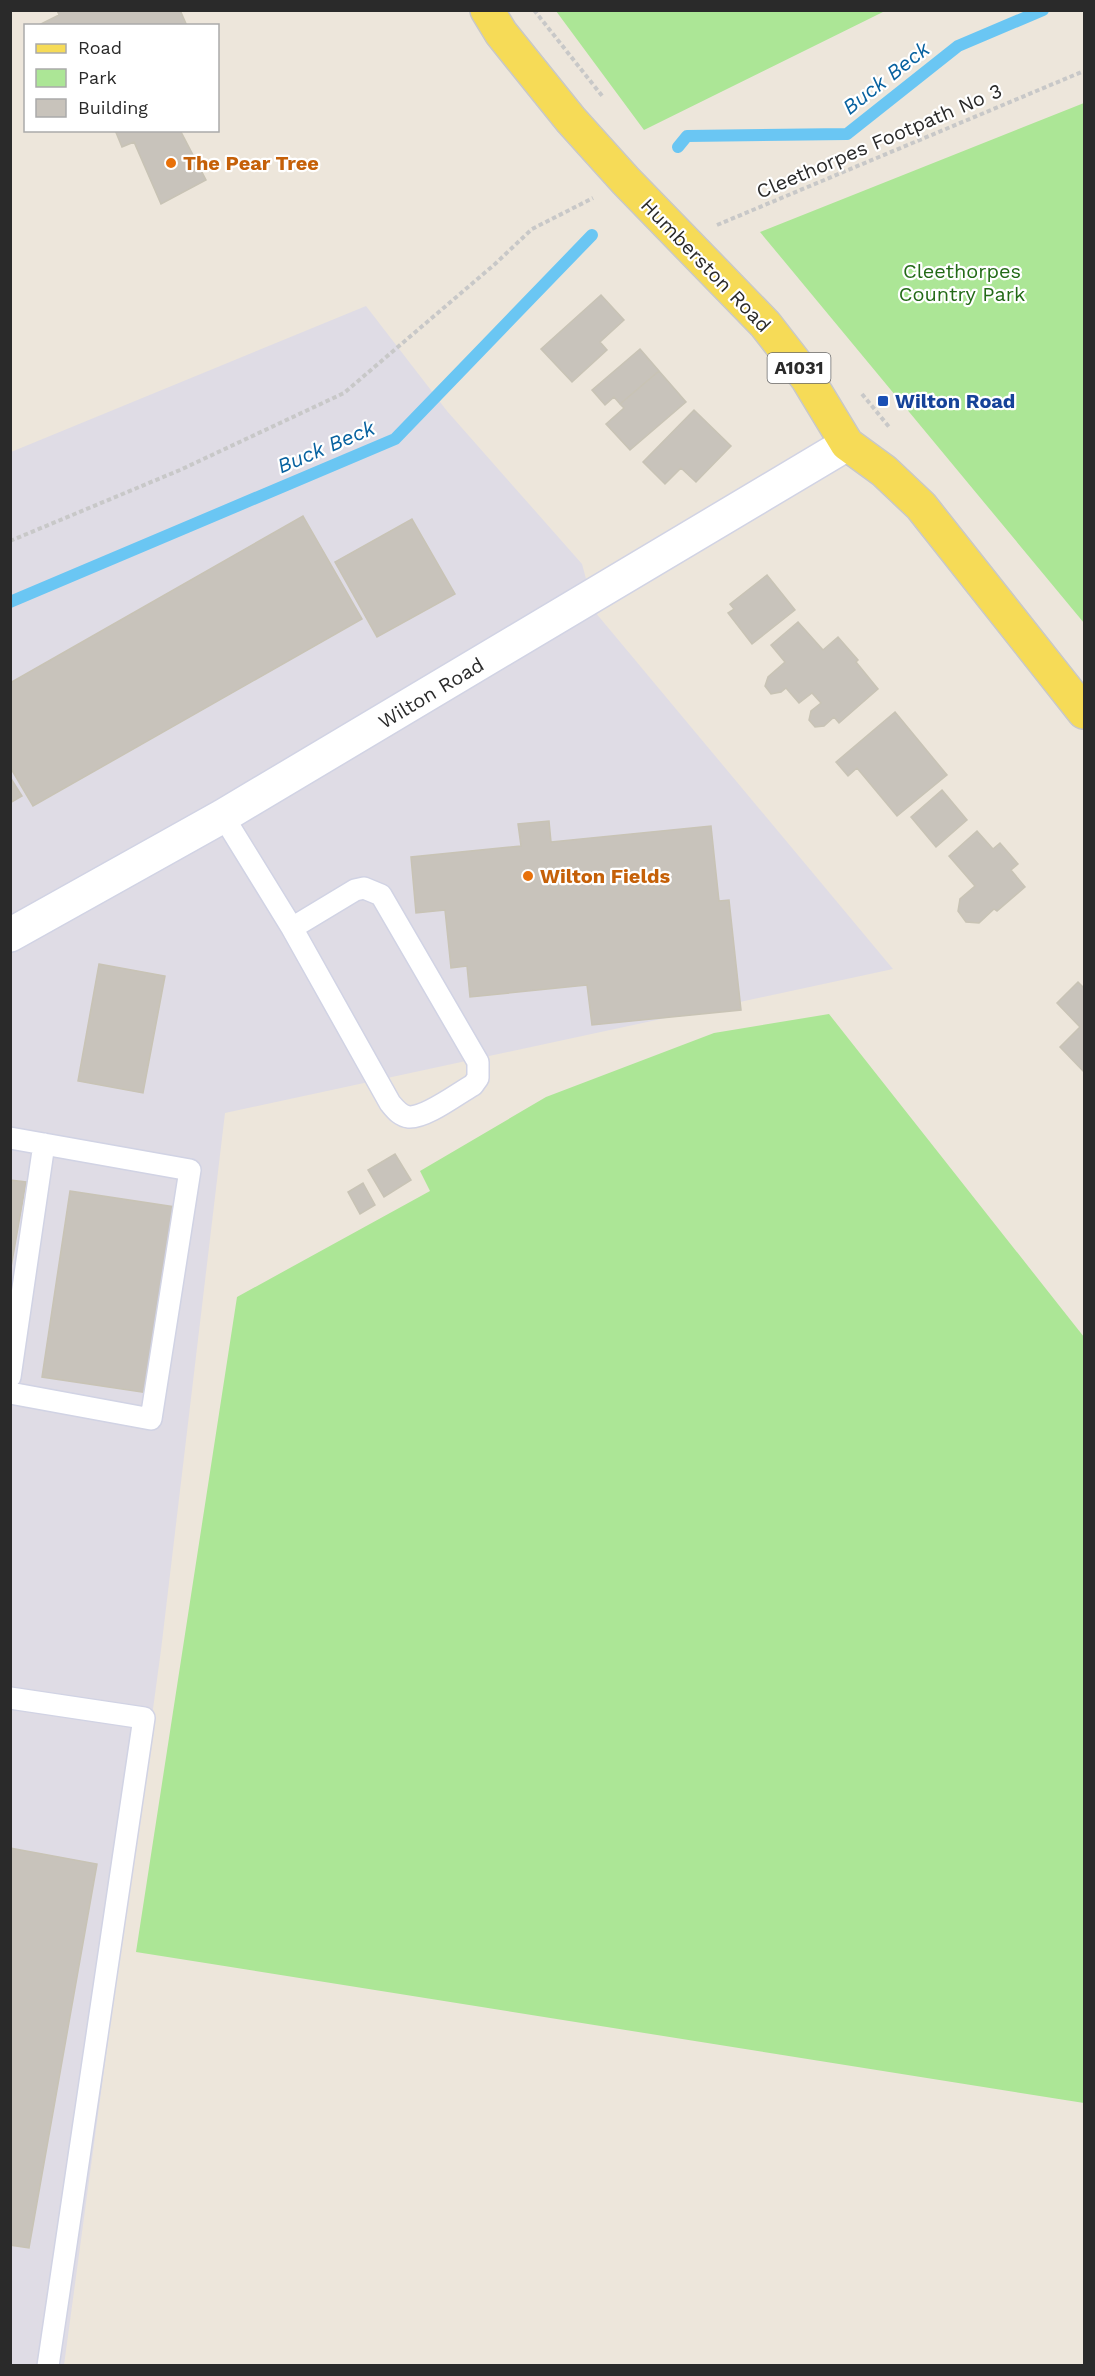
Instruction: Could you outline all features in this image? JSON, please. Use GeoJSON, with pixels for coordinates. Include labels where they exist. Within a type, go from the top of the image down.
{"type":"FeatureCollection","features":[{"type":"Feature","properties":{"kind":"main road","name":"Humberston Road"},"geometry":{"type":"LineString","coordinates":[[487,10],[501,33],[571,120],[626,181],[765,324],[807,378],[847,444],[884,471],[921,506],[1084,712]]}},
{"type":"Feature","properties":{"kind":"street","name":"Wilton Road"},"geometry":{"type":"LineString","coordinates":[[10,935],[223,816],[847,444]]}},
{"type":"Feature","properties":{"kind":"lane"},"geometry":{"type":"LineString","coordinates":[[223,816],[292,928],[390,1103],[398,1113],[408,1117],[422,1115],[473,1085],[478,1078],[478,1062],[381,895],[364,888],[356,890],[292,928]]}},
{"type":"Feature","properties":{"kind":"lane"},"geometry":{"type":"LineString","coordinates":[[10,1138],[190,1170],[151,1419],[10,1393]]}},
{"type":"Feature","properties":{"kind":"lane"},"geometry":{"type":"LineString","coordinates":[[10,1377],[44,1144]]}},
{"type":"Feature","properties":{"kind":"lane"},"geometry":{"type":"LineString","coordinates":[[10,1698],[144,1718],[48,2366]]}},
{"type":"Feature","properties":{"kind":"path","name":"Cleethorpes Footpath No 3"},"geometry":{"type":"LineString","coordinates":[[687,243],[721,224],[1084,71]]}},
{"type":"Feature","properties":{"kind":"path"},"geometry":{"type":"LineString","coordinates":[[10,542],[180,470],[344,393],[495,264],[532,229],[626,181]]}},
{"type":"Feature","properties":{"kind":"shaded area"},"geometry":{"type":"Polygon","coordinates":[[[366,306],[447,411],[582,564],[595,612],[893,969],[225,1113],[161,1650],[64,2365],[11,2366],[11,452],[366,306]]]}},
{"type":"Feature","properties":{"kind":"green space"},"geometry":{"type":"Polygon","coordinates":[[[556,11],[885,11],[644,130],[556,11]]]}},
{"type":"Feature","properties":{"kind":"green space","name":"Cleethorpes Country Park"},"geometry":{"type":"Polygon","coordinates":[[[1084,103],[1084,623],[760,232],[1084,103]]]}},
{"type":"Feature","properties":{"kind":"green space"},"geometry":{"type":"Polygon","coordinates":[[[829,1014],[1084,1337],[1084,2103],[136,1952],[237,1297],[430,1191],[420,1171],[546,1097],[714,1033],[829,1014]]]}},
{"type":"Feature","properties":{"kind":"building"},"geometry":{"type":"Polygon","coordinates":[[[57,10],[180,10],[186,24],[41,24],[59,15],[57,10]]]}},
{"type":"Feature","properties":{"kind":"building","name":"The Pear Tree"},"geometry":{"type":"Polygon","coordinates":[[[116,132],[181,132],[206,180],[161,204],[134,142],[122,147],[116,132]]]}},
{"type":"Feature","properties":{"kind":"building"},"geometry":{"type":"Polygon","coordinates":[[[601,295],[624,320],[600,342],[607,350],[572,382],[541,349],[601,295]]]}},
{"type":"Feature","properties":{"kind":"building"},"geometry":{"type":"Polygon","coordinates":[[[640,349],[659,371],[620,404],[614,397],[605,405],[592,390],[640,349]]]}},
{"type":"Feature","properties":{"kind":"building"},"geometry":{"type":"Polygon","coordinates":[[[659,371],[686,402],[630,450],[606,424],[624,408],[620,404],[659,371]]]}},
{"type":"Feature","properties":{"kind":"building"},"geometry":{"type":"Polygon","coordinates":[[[694,410],[731,446],[696,482],[681,468],[665,484],[643,462],[694,410]]]}},
{"type":"Feature","properties":{"kind":"building"},"geometry":{"type":"Polygon","coordinates":[[[303,516],[362,619],[33,806],[10,767],[10,683],[303,516]]]}},
{"type":"Feature","properties":{"kind":"building"},"geometry":{"type":"Polygon","coordinates":[[[412,519],[455,594],[377,637],[335,562],[412,519]]]}},
{"type":"Feature","properties":{"kind":"building"},"geometry":{"type":"Polygon","coordinates":[[[767,575],[795,610],[752,644],[728,613],[734,609],[730,604],[767,575]]]}},
{"type":"Feature","properties":{"kind":"building"},"geometry":{"type":"Polygon","coordinates":[[[798,622],[823,650],[838,637],[858,660],[856,662],[878,689],[839,723],[834,717],[824,726],[815,727],[809,720],[811,711],[821,703],[812,693],[799,703],[786,688],[781,692],[771,694],[765,686],[768,677],[785,662],[771,645],[798,622]]]}},
{"type":"Feature","properties":{"kind":"building"},"geometry":{"type":"Polygon","coordinates":[[[895,712],[947,775],[897,816],[857,768],[848,776],[836,762],[895,712]]]}},
{"type":"Feature","properties":{"kind":"building"},"geometry":{"type":"Polygon","coordinates":[[[10,777],[22,796],[10,803],[10,777]]]}},
{"type":"Feature","properties":{"kind":"building"},"geometry":{"type":"Polygon","coordinates":[[[942,790],[967,820],[936,847],[911,817],[942,790]]]}},
{"type":"Feature","properties":{"kind":"building"},"geometry":{"type":"Polygon","coordinates":[[[549,821],[551,842],[711,826],[719,901],[729,900],[741,1010],[592,1025],[587,985],[470,997],[467,966],[451,968],[445,910],[416,913],[411,857],[521,846],[518,824],[549,821]]]}},
{"type":"Feature","properties":{"kind":"building"},"geometry":{"type":"Polygon","coordinates":[[[977,831],[993,849],[1000,843],[1018,864],[1011,870],[1025,887],[979,923],[966,922],[958,911],[960,899],[975,886],[949,856],[977,831]]]}},
{"type":"Feature","properties":{"kind":"building"},"geometry":{"type":"Polygon","coordinates":[[[99,964],[165,976],[143,1093],[78,1081],[99,964]]]}},
{"type":"Feature","properties":{"kind":"building"},"geometry":{"type":"Polygon","coordinates":[[[1078,982],[1084,988],[1084,1072],[1060,1047],[1080,1027],[1057,1003],[1078,982]]]}},
{"type":"Feature","properties":{"kind":"building"},"geometry":{"type":"Polygon","coordinates":[[[395,1154],[411,1180],[384,1197],[368,1170],[395,1154]]]}},
{"type":"Feature","properties":{"kind":"building"},"geometry":{"type":"Polygon","coordinates":[[[10,1180],[26,1182],[10,1273],[10,1180]]]}},
{"type":"Feature","properties":{"kind":"building"},"geometry":{"type":"Polygon","coordinates":[[[363,1183],[375,1205],[360,1214],[348,1192],[363,1183]]]}},
{"type":"Feature","properties":{"kind":"building"},"geometry":{"type":"Polygon","coordinates":[[[70,1191],[175,1207],[148,1393],[42,1377],[70,1191]]]}},
{"type":"Feature","properties":{"kind":"building"},"geometry":{"type":"Polygon","coordinates":[[[10,1848],[97,1864],[29,2248],[10,2245],[10,1848]]]}},
{"type":"Feature","properties":{"kind":"waterway","name":"Buck Beck"},"geometry":{"type":"LineString","coordinates":[[678,147],[687,136],[847,134],[958,46],[1043,10]]}},
{"type":"Feature","properties":{"kind":"waterway","name":"Buck Beck"},"geometry":{"type":"LineString","coordinates":[[10,602],[395,439],[592,235]]}},
{"type":"Feature","properties":{"kind":"place","name":"The Pear Tree"},"geometry":{"type":"Point","coordinates":[171,163]}},
{"type":"Feature","properties":{"kind":"place","name":"Wilton Road"},"geometry":{"type":"Point","coordinates":[883,401]}},
{"type":"Feature","properties":{"kind":"place","name":"Wilton Fields"},"geometry":{"type":"Point","coordinates":[528,876]}}]}
